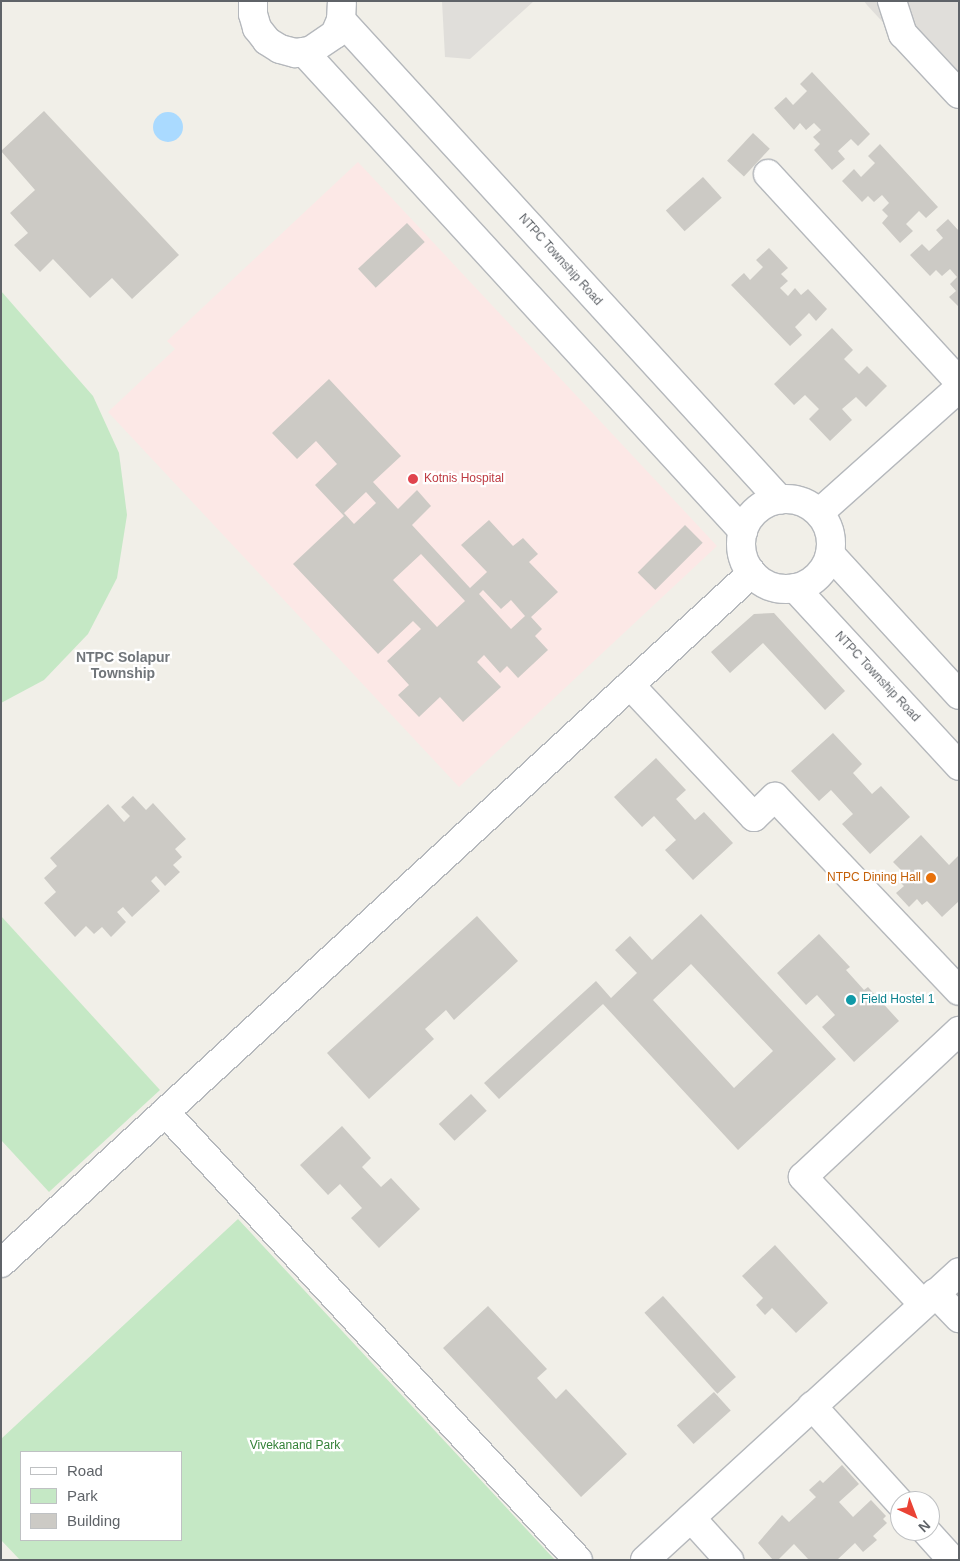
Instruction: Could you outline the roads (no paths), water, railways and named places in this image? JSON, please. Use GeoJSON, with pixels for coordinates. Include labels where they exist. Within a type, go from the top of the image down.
{"type":"FeatureCollection","features":[{"type":"Feature","properties":{"kind":"street"},"geometry":{"type":"LineString","coordinates":[[253,1],[252,14],[257,28],[266,41],[280,49],[304,52],[324,44],[335,34],[342,11]]}},
{"type":"Feature","properties":{"kind":"street"},"geometry":{"type":"LineString","coordinates":[[892,1],[903,34],[959,94]]}},
{"type":"Feature","properties":{"kind":"street","name":"NTPC Township Road"},"geometry":{"type":"LineString","coordinates":[[342,11],[780,500]]}},
{"type":"Feature","properties":{"kind":"street"},"geometry":{"type":"LineString","coordinates":[[304,52],[743,531]]}},
{"type":"Feature","properties":{"kind":"street"},"geometry":{"type":"LineString","coordinates":[[768,174],[959,382]]}},
{"type":"Feature","properties":{"kind":"street"},"geometry":{"type":"LineString","coordinates":[[819,513],[959,388]]}},
{"type":"Feature","properties":{"kind":"street"},"geometry":{"type":"LineString","coordinates":[[780,500],[800,501],[819,513],[830,530],[830,554],[823,570],[813,580],[795,588],[768,586],[752,573],[741,550],[743,531],[759,508],[780,500]]}},
{"type":"Feature","properties":{"kind":"street"},"geometry":{"type":"LineString","coordinates":[[830,554],[959,695]]}},
{"type":"Feature","properties":{"kind":"street"},"geometry":{"type":"LineString","coordinates":[[1,1263],[752,573]]}},
{"type":"Feature","properties":{"kind":"street","name":"NTPC Township Road"},"geometry":{"type":"LineString","coordinates":[[795,588],[959,766]]}},
{"type":"Feature","properties":{"kind":"street"},"geometry":{"type":"LineString","coordinates":[[630,686],[754,817],[775,796],[959,991]]}},
{"type":"Feature","properties":{"kind":"street"},"geometry":{"type":"LineString","coordinates":[[959,1031],[803,1178],[929,1299],[959,1318]]}},
{"type":"Feature","properties":{"kind":"street"},"geometry":{"type":"LineString","coordinates":[[165,1112],[578,1560]]}},
{"type":"Feature","properties":{"kind":"street"},"geometry":{"type":"LineString","coordinates":[[645,1560],[959,1272]]}},
{"type":"Feature","properties":{"kind":"street"},"geometry":{"type":"LineString","coordinates":[[812,1406],[890,1492]]}},
{"type":"Feature","properties":{"kind":"street"},"geometry":{"type":"LineString","coordinates":[[691,1518],[729,1560]]}},
{"type":"Feature","properties":{"kind":"water"},"geometry":{"type":"Polygon","coordinates":[[[168,112],[179,116],[183,127],[179,138],[168,142],[157,138],[153,127],[157,116],[168,112]]]}},
{"type":"Feature","properties":{"kind":"place","name":"Kotnis Hospital"},"geometry":{"type":"Point","coordinates":[413,479]}},
{"type":"Feature","properties":{"kind":"place","name":"NTPC Dining Hall"},"geometry":{"type":"Point","coordinates":[931,878]}},
{"type":"Feature","properties":{"kind":"place","name":"Field Hostel 1"},"geometry":{"type":"Point","coordinates":[851,1000]}},
{"type":"Feature","properties":{"kind":"district","name":"NTPC Solapur Township"},"geometry":{"type":"Point","coordinates":[123,666]}},
{"type":"Feature","properties":{"kind":"park label","name":"Vivekanand Park"},"geometry":{"type":"Point","coordinates":[295,1446]}}]}
